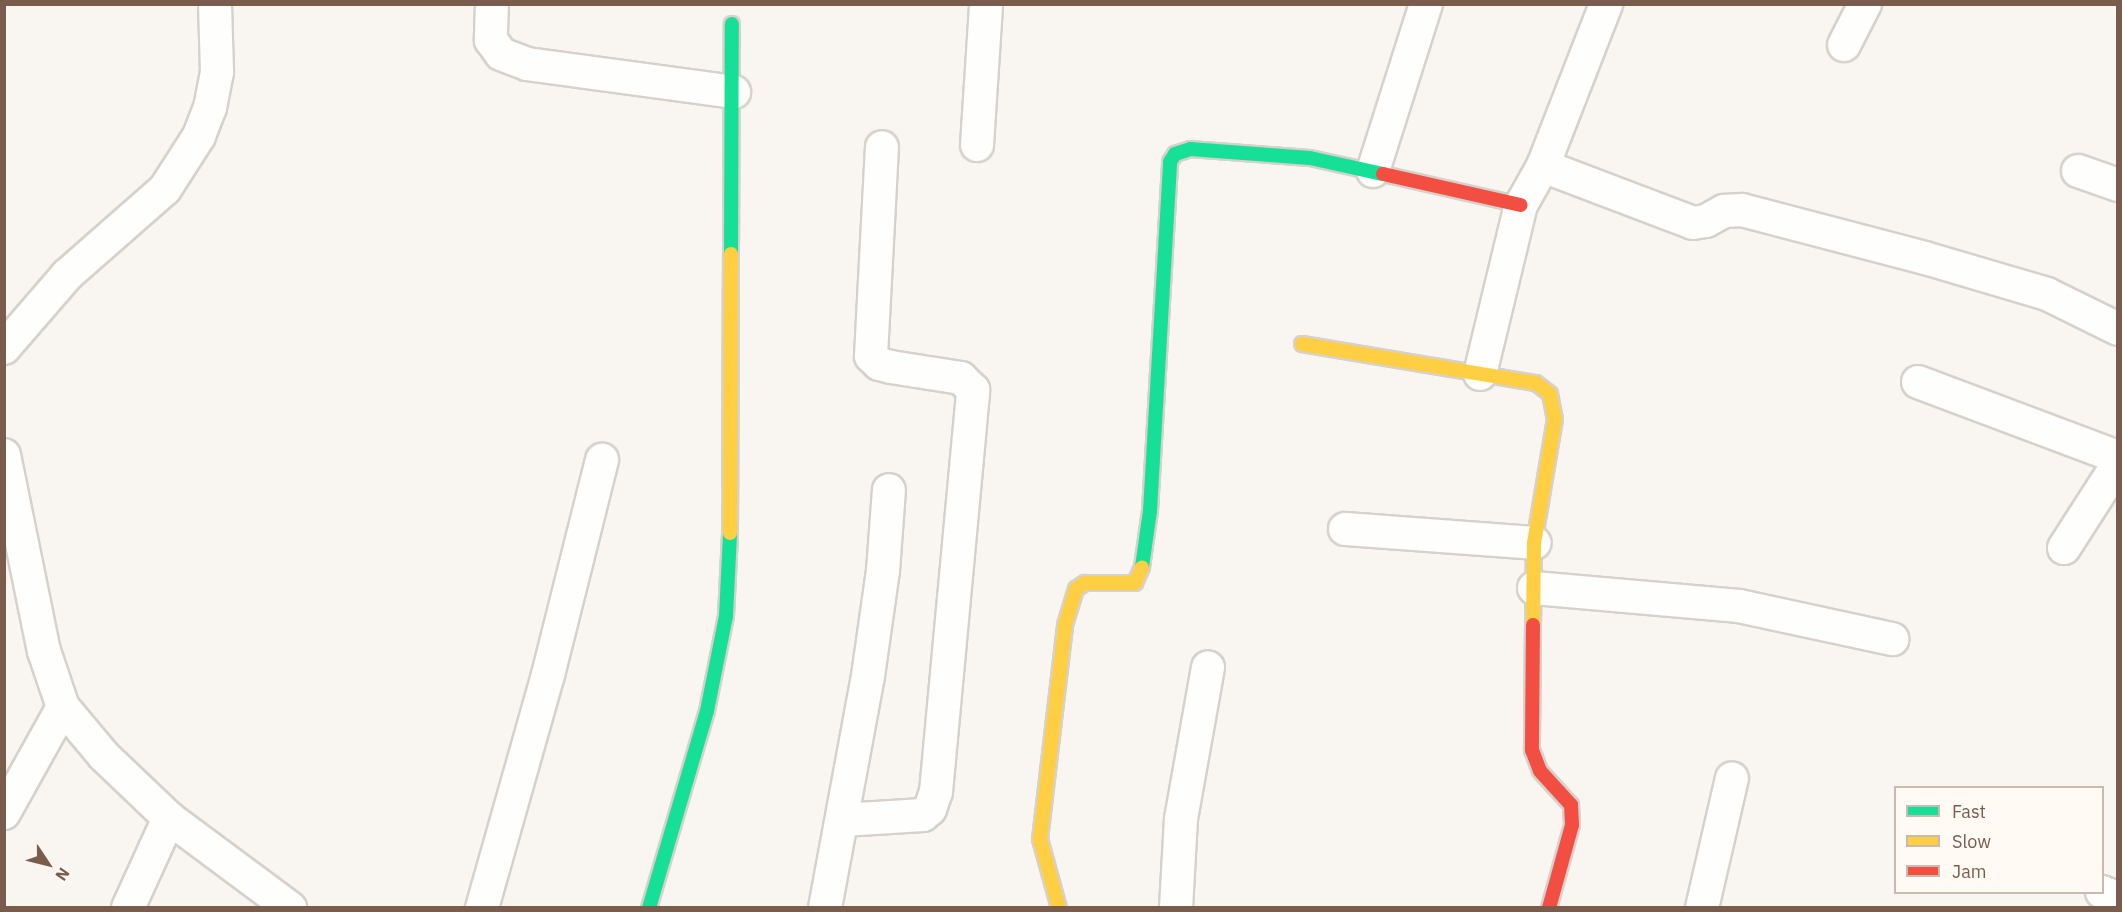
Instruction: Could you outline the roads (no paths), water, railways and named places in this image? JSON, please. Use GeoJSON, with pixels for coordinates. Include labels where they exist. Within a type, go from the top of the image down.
{"type":"FeatureCollection","features":[{"type":"Feature","properties":{"kind":"street"},"geometry":{"type":"LineString","coordinates":[[4,348],[67,275],[165,189],[199,136],[210,108],[217,72],[215,4]]}},
{"type":"Feature","properties":{"kind":"street"},"geometry":{"type":"LineString","coordinates":[[492,4],[491,40],[501,54],[527,64],[734,92]]}},
{"type":"Feature","properties":{"kind":"street"},"geometry":{"type":"LineString","coordinates":[[976,145],[986,4]]}},
{"type":"Feature","properties":{"kind":"street"},"geometry":{"type":"LineString","coordinates":[[1373,171],[1426,4]]}},
{"type":"Feature","properties":{"kind":"street"},"geometry":{"type":"LineString","coordinates":[[1480,374],[1521,205],[1543,166],[1606,4]]}},
{"type":"Feature","properties":{"kind":"street"},"geometry":{"type":"LineString","coordinates":[[1844,45],[1865,4]]}},
{"type":"Feature","properties":{"kind":"street"},"geometry":{"type":"LineString","coordinates":[[649,908],[656,873],[710,701],[726,616],[730,559],[734,92],[732,24]]}},
{"type":"Feature","properties":{"kind":"street"},"geometry":{"type":"LineString","coordinates":[[843,820],[923,815],[930,809],[936,792],[973,390],[961,378],[891,367],[871,356],[868,347],[882,147]]}},
{"type":"Feature","properties":{"kind":"street"},"geometry":{"type":"LineString","coordinates":[[1059,908],[1040,839],[1065,625],[1076,589],[1085,583],[1135,583],[1143,565],[1170,162],[1181,150],[1205,149],[1310,158],[1521,205]]}},
{"type":"Feature","properties":{"kind":"street"},"geometry":{"type":"LineString","coordinates":[[1543,166],[1693,223],[1724,211],[1742,210],[1925,258],[2047,294],[2118,329]]}},
{"type":"Feature","properties":{"kind":"street"},"geometry":{"type":"LineString","coordinates":[[2078,171],[2118,185]]}},
{"type":"Feature","properties":{"kind":"street"},"geometry":{"type":"LineString","coordinates":[[1302,344],[1536,383],[1550,394],[1554,407],[1534,543],[1532,750],[1540,771],[1571,805],[1572,825],[1549,908]]}},
{"type":"Feature","properties":{"kind":"street"},"geometry":{"type":"LineString","coordinates":[[1918,382],[2118,457]]}},
{"type":"Feature","properties":{"kind":"street"},"geometry":{"type":"LineString","coordinates":[[4,455],[44,651],[63,707],[104,756],[169,818],[290,908]]}},
{"type":"Feature","properties":{"kind":"street"},"geometry":{"type":"LineString","coordinates":[[482,908],[548,675],[602,460]]}},
{"type":"Feature","properties":{"kind":"street"},"geometry":{"type":"LineString","coordinates":[[2064,548],[2118,464]]}},
{"type":"Feature","properties":{"kind":"street"},"geometry":{"type":"LineString","coordinates":[[825,908],[843,820],[883,572],[889,490]]}},
{"type":"Feature","properties":{"kind":"street"},"geometry":{"type":"LineString","coordinates":[[1345,529],[1534,543]]}},
{"type":"Feature","properties":{"kind":"street"},"geometry":{"type":"LineString","coordinates":[[1534,588],[1739,606],[1892,639]]}},
{"type":"Feature","properties":{"kind":"street"},"geometry":{"type":"LineString","coordinates":[[1176,908],[1181,819],[1208,667]]}},
{"type":"Feature","properties":{"kind":"street"},"geometry":{"type":"LineString","coordinates":[[4,813],[63,707]]}},
{"type":"Feature","properties":{"kind":"street"},"geometry":{"type":"LineString","coordinates":[[1702,908],[1732,778]]}},
{"type":"Feature","properties":{"kind":"street"},"geometry":{"type":"LineString","coordinates":[[128,908],[169,818]]}}]}
